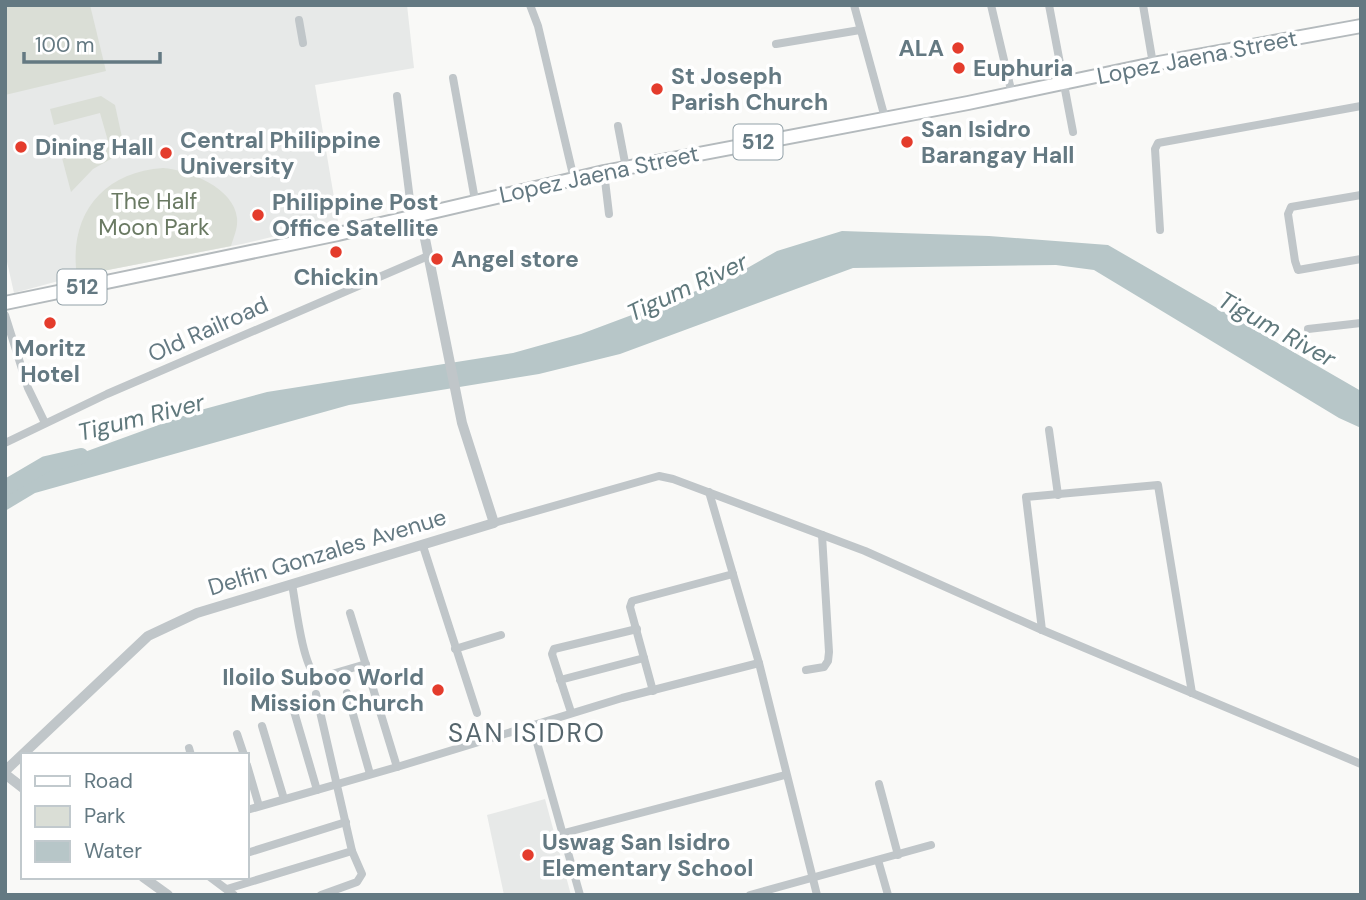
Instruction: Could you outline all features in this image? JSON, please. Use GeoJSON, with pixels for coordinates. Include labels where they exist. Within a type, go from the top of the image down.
{"type":"FeatureCollection","features":[{"type":"Feature","properties":{"kind":"main road","name":"Lopez Jaena Street"},"geometry":{"type":"LineString","coordinates":[[5,303],[338,234],[604,172],[1361,26]]}},
{"type":"Feature","properties":{"kind":"street"},"geometry":{"type":"LineString","coordinates":[[530,5],[538,26],[574,179]]}},
{"type":"Feature","properties":{"kind":"street"},"geometry":{"type":"LineString","coordinates":[[854,5],[885,118]]}},
{"type":"Feature","properties":{"kind":"street"},"geometry":{"type":"LineString","coordinates":[[991,5],[1012,94]]}},
{"type":"Feature","properties":{"kind":"street"},"geometry":{"type":"LineString","coordinates":[[1049,5],[1073,132]]}},
{"type":"Feature","properties":{"kind":"street"},"geometry":{"type":"LineString","coordinates":[[1143,5],[1153,64]]}},
{"type":"Feature","properties":{"kind":"street"},"geometry":{"type":"LineString","coordinates":[[299,20],[303,43]]}},
{"type":"Feature","properties":{"kind":"street"},"geometry":{"type":"LineString","coordinates":[[776,44],[860,30]]}},
{"type":"Feature","properties":{"kind":"street"},"geometry":{"type":"LineString","coordinates":[[453,78],[475,200]]}},
{"type":"Feature","properties":{"kind":"street"},"geometry":{"type":"LineString","coordinates":[[397,96],[416,215],[446,336],[462,423],[494,523]]}},
{"type":"Feature","properties":{"kind":"street"},"geometry":{"type":"LineString","coordinates":[[1160,230],[1155,149],[1158,144],[1361,106]]}},
{"type":"Feature","properties":{"kind":"street"},"geometry":{"type":"LineString","coordinates":[[618,126],[626,168]]}},
{"type":"Feature","properties":{"kind":"street"},"geometry":{"type":"LineString","coordinates":[[604,172],[609,214]]}},
{"type":"Feature","properties":{"kind":"street"},"geometry":{"type":"LineString","coordinates":[[1361,195],[1291,207],[1288,214],[1298,270],[1361,259]]}},
{"type":"Feature","properties":{"kind":"street","name":"Old Railroad"},"geometry":{"type":"LineString","coordinates":[[5,443],[107,394],[428,256]]}},
{"type":"Feature","properties":{"kind":"street"},"geometry":{"type":"LineString","coordinates":[[5,315],[28,388],[45,423]]}},
{"type":"Feature","properties":{"kind":"street"},"geometry":{"type":"LineString","coordinates":[[1308,329],[1361,323]]}},
{"type":"Feature","properties":{"kind":"street"},"geometry":{"type":"LineString","coordinates":[[1049,430],[1058,495]]}},
{"type":"Feature","properties":{"kind":"street","name":"Delfin Gonzales Avenue"},"geometry":{"type":"LineString","coordinates":[[22,753],[148,636],[197,613],[659,476],[865,551],[1361,764]]}},
{"type":"Feature","properties":{"kind":"street"},"geometry":{"type":"LineString","coordinates":[[1042,629],[1026,497],[1158,485],[1192,693]]}},
{"type":"Feature","properties":{"kind":"street"},"geometry":{"type":"LineString","coordinates":[[709,492],[759,663],[817,895]]}},
{"type":"Feature","properties":{"kind":"street"},"geometry":{"type":"LineString","coordinates":[[806,670],[824,667],[829,652],[822,535]]}},
{"type":"Feature","properties":{"kind":"street"},"geometry":{"type":"LineString","coordinates":[[423,546],[477,713]]}},
{"type":"Feature","properties":{"kind":"street"},"geometry":{"type":"LineString","coordinates":[[653,691],[630,607],[632,601],[733,574]]}},
{"type":"Feature","properties":{"kind":"street"},"geometry":{"type":"LineString","coordinates":[[292,584],[307,659],[316,677],[366,664]]}},
{"type":"Feature","properties":{"kind":"street"},"geometry":{"type":"LineString","coordinates":[[350,613],[397,767]]}},
{"type":"Feature","properties":{"kind":"street"},"geometry":{"type":"LineString","coordinates":[[571,712],[552,654],[554,649],[637,629]]}},
{"type":"Feature","properties":{"kind":"street"},"geometry":{"type":"LineString","coordinates":[[455,649],[501,635]]}},
{"type":"Feature","properties":{"kind":"street"},"geometry":{"type":"LineString","coordinates":[[560,680],[645,658]]}},
{"type":"Feature","properties":{"kind":"street"},"geometry":{"type":"LineString","coordinates":[[248,810],[397,767],[571,712],[759,663]]}},
{"type":"Feature","properties":{"kind":"street"},"geometry":{"type":"LineString","coordinates":[[347,693],[370,774]]}},
{"type":"Feature","properties":{"kind":"street"},"geometry":{"type":"LineString","coordinates":[[316,694],[352,851],[362,874],[357,882],[321,895]]}},
{"type":"Feature","properties":{"kind":"street"},"geometry":{"type":"LineString","coordinates":[[291,701],[317,790]]}},
{"type":"Feature","properties":{"kind":"street"},"geometry":{"type":"LineString","coordinates":[[532,725],[580,895]]}},
{"type":"Feature","properties":{"kind":"street"},"geometry":{"type":"LineString","coordinates":[[262,726],[284,799]]}},
{"type":"Feature","properties":{"kind":"street"},"geometry":{"type":"LineString","coordinates":[[237,734],[243,753]]}},
{"type":"Feature","properties":{"kind":"street","name":"Delfin Gonzales Avenue"},"geometry":{"type":"LineString","coordinates":[[5,772],[21,754]]}},
{"type":"Feature","properties":{"kind":"street"},"geometry":{"type":"LineString","coordinates":[[248,768],[260,806]]}},
{"type":"Feature","properties":{"kind":"street"},"geometry":{"type":"LineString","coordinates":[[5,772],[21,786]]}},
{"type":"Feature","properties":{"kind":"street"},"geometry":{"type":"LineString","coordinates":[[564,833],[785,775]]}},
{"type":"Feature","properties":{"kind":"street"},"geometry":{"type":"LineString","coordinates":[[879,784],[898,855]]}},
{"type":"Feature","properties":{"kind":"street"},"geometry":{"type":"LineString","coordinates":[[248,853],[346,822]]}},
{"type":"Feature","properties":{"kind":"street"},"geometry":{"type":"LineString","coordinates":[[750,895],[931,845]]}},
{"type":"Feature","properties":{"kind":"street"},"geometry":{"type":"LineString","coordinates":[[213,879],[231,892],[352,851]]}},
{"type":"Feature","properties":{"kind":"street"},"geometry":{"type":"LineString","coordinates":[[878,860],[888,895]]}},
{"type":"Feature","properties":{"kind":"street"},"geometry":{"type":"LineString","coordinates":[[146,879],[168,895]]}},
{"type":"Feature","properties":{"kind":"shaded area","name":"Central Philippine University"},"geometry":{"type":"Polygon","coordinates":[[[5,5],[407,5],[414,68],[315,85],[338,221],[242,244],[77,276],[14,293],[5,253],[5,5]]]}},
{"type":"Feature","properties":{"kind":"shaded area","name":"Uswag San Isidro Elementary School"},"geometry":{"type":"Polygon","coordinates":[[[545,799],[571,895],[504,895],[487,815],[545,799]]]}},
{"type":"Feature","properties":{"kind":"green space"},"geometry":{"type":"Polygon","coordinates":[[[5,5],[90,5],[106,71],[5,95],[5,5]]]}},
{"type":"Feature","properties":{"kind":"green space"},"geometry":{"type":"Polygon","coordinates":[[[101,96],[115,105],[125,151],[93,169],[71,192],[62,158],[87,151],[86,148],[108,141],[100,113],[54,125],[50,109],[101,96]]]}},
{"type":"Feature","properties":{"kind":"green space","name":"The Half Moon Park"},"geometry":{"type":"Polygon","coordinates":[[[163,168],[185,172],[209,182],[228,198],[237,218],[231,246],[77,276],[78,234],[94,201],[107,188],[123,178],[141,171],[163,168]]]}},
{"type":"Feature","properties":{"kind":"water"},"geometry":{"type":"Polygon","coordinates":[[[842,231],[989,236],[1108,245],[1361,391],[1361,428],[1339,418],[1094,270],[1056,265],[853,268],[620,354],[539,374],[349,405],[35,493],[5,511],[5,481],[197,411],[267,392],[513,353],[581,334],[728,279],[777,251],[842,231]]]}},
{"type":"Feature","properties":{"kind":"waterway","name":"Tigum River"},"geometry":{"type":"LineString","coordinates":[[5,488],[46,464],[81,456]]}},
{"type":"Feature","properties":{"kind":"place","name":"ALA"},"geometry":{"type":"Point","coordinates":[958,48]}},
{"type":"Feature","properties":{"kind":"place","name":"Euphuria"},"geometry":{"type":"Point","coordinates":[959,68]}},
{"type":"Feature","properties":{"kind":"place","name":"St Joseph Parish Church"},"geometry":{"type":"Point","coordinates":[657,89]}},
{"type":"Feature","properties":{"kind":"place","name":"San Isidro Barangay Hall"},"geometry":{"type":"Point","coordinates":[907,142]}},
{"type":"Feature","properties":{"kind":"place","name":"Dining Hall"},"geometry":{"type":"Point","coordinates":[21,147]}},
{"type":"Feature","properties":{"kind":"place","name":"Central Philippine University"},"geometry":{"type":"Point","coordinates":[166,153]}},
{"type":"Feature","properties":{"kind":"place","name":"Philippine Post Office Satellite"},"geometry":{"type":"Point","coordinates":[258,215]}},
{"type":"Feature","properties":{"kind":"place","name":"Chickin"},"geometry":{"type":"Point","coordinates":[336,252]}},
{"type":"Feature","properties":{"kind":"place","name":"Angel store"},"geometry":{"type":"Point","coordinates":[437,259]}},
{"type":"Feature","properties":{"kind":"place","name":"Moritz Hotel"},"geometry":{"type":"Point","coordinates":[50,323]}},
{"type":"Feature","properties":{"kind":"place","name":"Iloilo Suboo World Mission Church"},"geometry":{"type":"Point","coordinates":[438,690]}},
{"type":"Feature","properties":{"kind":"place","name":"Uswag San Isidro Elementary School"},"geometry":{"type":"Point","coordinates":[528,855]}},
{"type":"Feature","properties":{"kind":"district","name":"SAN ISIDRO"},"geometry":{"type":"Point","coordinates":[527,733]}}]}
